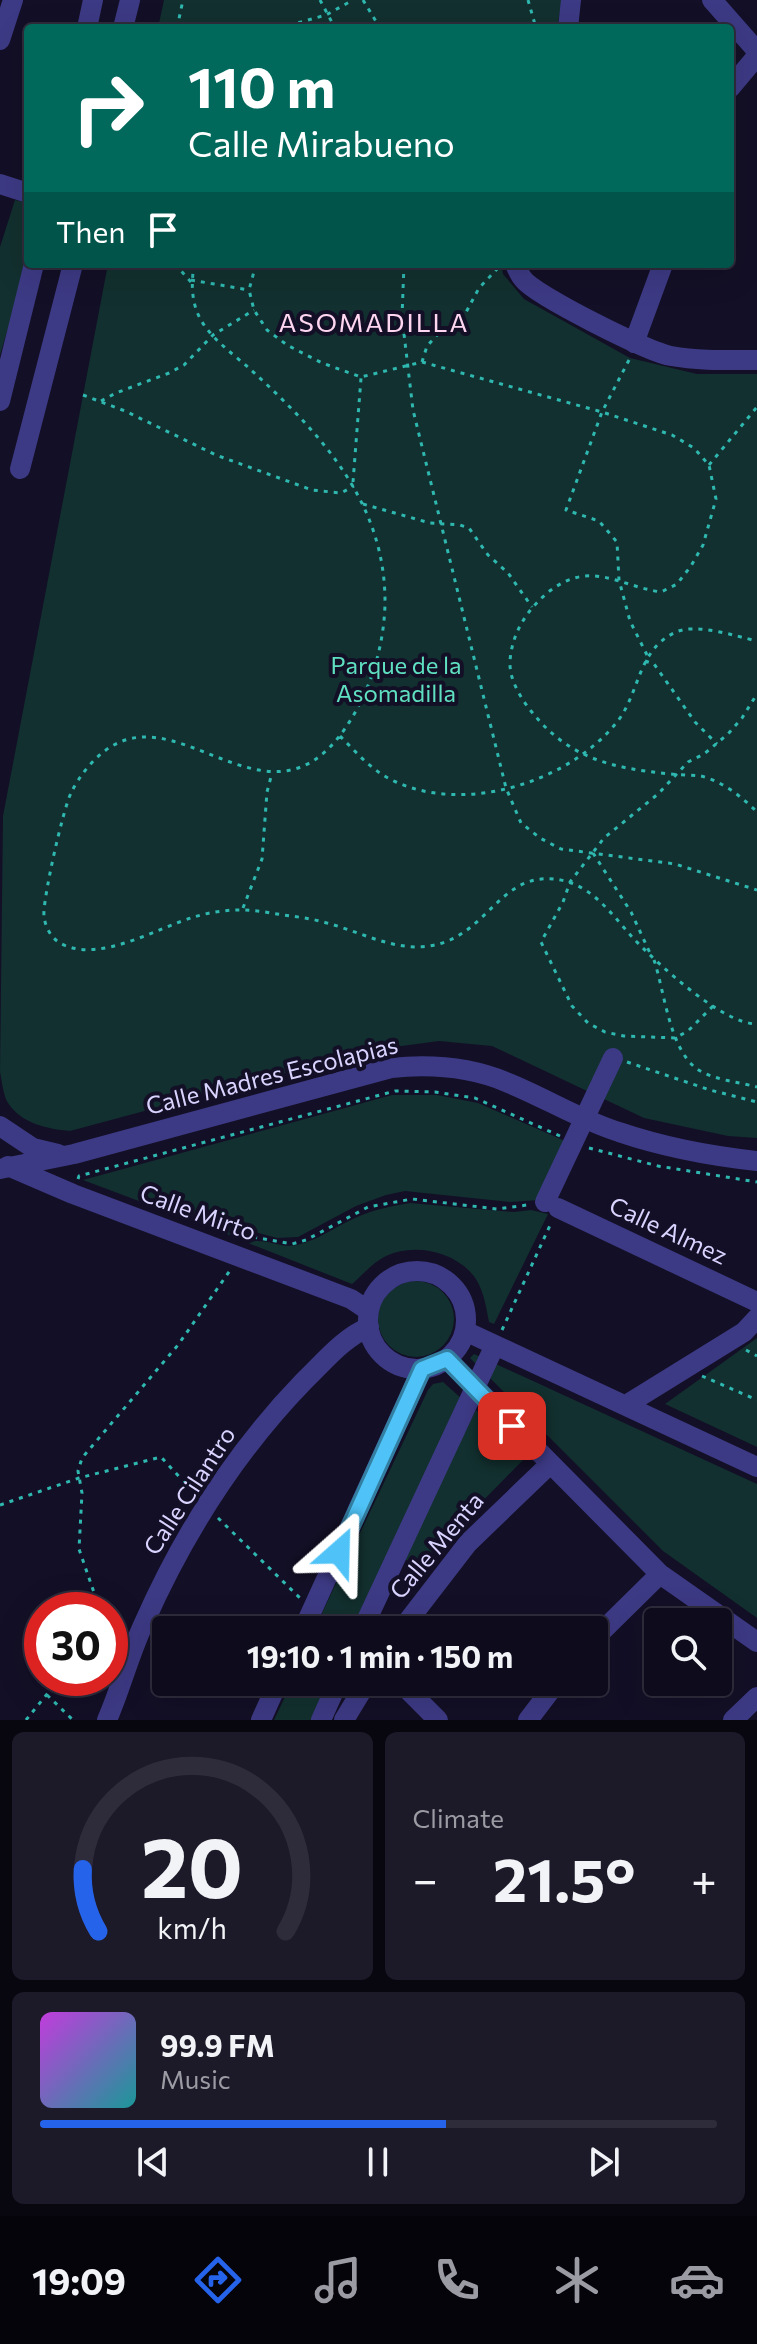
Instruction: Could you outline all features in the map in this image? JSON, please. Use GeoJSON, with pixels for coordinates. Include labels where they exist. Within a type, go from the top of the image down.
{"type":"FeatureCollection","features":[{"type":"Feature","properties":{"kind":"street"},"geometry":{"type":"LineString","coordinates":[[0,40],[13,0]]}},
{"type":"Feature","properties":{"kind":"street"},"geometry":{"type":"LineString","coordinates":[[88,24],[93,0]]}},
{"type":"Feature","properties":{"kind":"street"},"geometry":{"type":"LineString","coordinates":[[124,24],[130,0]]}},
{"type":"Feature","properties":{"kind":"street"},"geometry":{"type":"LineString","coordinates":[[568,24],[571,0]]}},
{"type":"Feature","properties":{"kind":"street"},"geometry":{"type":"LineString","coordinates":[[712,0],[732,24]]}},
{"type":"Feature","properties":{"kind":"street"},"geometry":{"type":"LineString","coordinates":[[727,0],[757,34]]}},
{"type":"Feature","properties":{"kind":"street"},"geometry":{"type":"LineString","coordinates":[[734,26],[757,54],[734,83]]}},
{"type":"Feature","properties":{"kind":"street"},"geometry":{"type":"LineString","coordinates":[[0,184],[24,192]]}},
{"type":"Feature","properties":{"kind":"street"},"geometry":{"type":"LineString","coordinates":[[1,392],[33,268]]}},
{"type":"Feature","properties":{"kind":"street"},"geometry":{"type":"LineString","coordinates":[[20,469],[72,268]]}},
{"type":"Feature","properties":{"kind":"street"},"geometry":{"type":"LineString","coordinates":[[634,343],[662,268]]}},
{"type":"Feature","properties":{"kind":"street"},"geometry":{"type":"LineString","coordinates":[[520,273],[634,343],[668,356],[757,360]]}},
{"type":"Feature","properties":{"kind":"street"},"geometry":{"type":"LineString","coordinates":[[551,1205],[613,1058]]}},
{"type":"Feature","properties":{"kind":"street","name":"Calle Madres Escolapias"},"geometry":{"type":"LineString","coordinates":[[4,1167],[74,1154],[391,1068],[417,1066],[466,1071],[504,1081],[619,1132],[719,1157],[757,1161]]}},
{"type":"Feature","properties":{"kind":"street","name":"Calle Madres Escolapias"},"geometry":{"type":"LineString","coordinates":[[0,1126],[42,1152],[74,1154]]}},
{"type":"Feature","properties":{"kind":"street","name":"Calle Mirto"},"geometry":{"type":"LineString","coordinates":[[4,1167],[351,1299],[369,1319]]}},
{"type":"Feature","properties":{"kind":"street","name":"Calle Almez"},"geometry":{"type":"LineString","coordinates":[[551,1205],[757,1302]]}},
{"type":"Feature","properties":{"kind":"street"},"geometry":{"type":"LineString","coordinates":[[420,1271],[446,1280],[463,1303],[465,1331],[447,1359],[422,1369],[393,1363],[373,1341],[369,1319],[373,1298],[392,1278],[420,1271]]}},
{"type":"Feature","properties":{"kind":"street"},"geometry":{"type":"LineString","coordinates":[[626,1405],[744,1332],[757,1318]]}},
{"type":"Feature","properties":{"kind":"street","name":"Calle Cilantro"},"geometry":{"type":"LineString","coordinates":[[107,1720],[148,1614],[206,1506],[256,1436],[289,1397],[369,1319]]}},
{"type":"Feature","properties":{"kind":"street"},"geometry":{"type":"LineString","coordinates":[[465,1331],[757,1467]]}},
{"type":"Feature","properties":{"kind":"street"},"geometry":{"type":"LineString","coordinates":[[368,1616],[495,1345]]}},
{"type":"Feature","properties":{"kind":"street"},"geometry":{"type":"LineString","coordinates":[[447,1359],[660,1574],[757,1642]]}},
{"type":"Feature","properties":{"kind":"street"},"geometry":{"type":"LineString","coordinates":[[309,1616],[422,1369]]}},
{"type":"Feature","properties":{"kind":"street","name":"Calle Menta"},"geometry":{"type":"LineString","coordinates":[[412,1616],[468,1543],[550,1464]]}},
{"type":"Feature","properties":{"kind":"street"},"geometry":{"type":"LineString","coordinates":[[608,1625],[660,1574]]}},
{"type":"Feature","properties":{"kind":"street"},"geometry":{"type":"LineString","coordinates":[[261,1720],[272,1696]]}},
{"type":"Feature","properties":{"kind":"street"},"geometry":{"type":"LineString","coordinates":[[321,1720],[332,1696]]}},
{"type":"Feature","properties":{"kind":"street"},"geometry":{"type":"LineString","coordinates":[[344,1720],[359,1696]]}},
{"type":"Feature","properties":{"kind":"street"},"geometry":{"type":"LineString","coordinates":[[414,1696],[438,1720]]}},
{"type":"Feature","properties":{"kind":"street"},"geometry":{"type":"LineString","coordinates":[[528,1720],[546,1696]]}},
{"type":"Feature","properties":{"kind":"street"},"geometry":{"type":"LineString","coordinates":[[733,1720],[757,1697]]}},
{"type":"Feature","properties":{"kind":"path"},"geometry":{"type":"LineString","coordinates":[[178,24],[183,0]]}},
{"type":"Feature","properties":{"kind":"path"},"geometry":{"type":"LineString","coordinates":[[320,0],[332,24]]}},
{"type":"Feature","properties":{"kind":"path"},"geometry":{"type":"LineString","coordinates":[[293,24],[326,15],[353,0]]}},
{"type":"Feature","properties":{"kind":"path"},"geometry":{"type":"LineString","coordinates":[[363,0],[378,24]]}},
{"type":"Feature","properties":{"kind":"path"},"geometry":{"type":"LineString","coordinates":[[528,0],[535,24]]}},
{"type":"Feature","properties":{"kind":"path"},"geometry":{"type":"LineString","coordinates":[[179,268],[192,282],[249,290]]}},
{"type":"Feature","properties":{"kind":"path"},"geometry":{"type":"LineString","coordinates":[[194,268],[196,310],[213,335],[294,410],[354,484],[376,536],[382,572],[383,630],[365,696],[340,736],[311,763],[272,773],[173,742],[139,735],[114,744],[95,758],[70,794],[43,914],[50,935],[64,945],[91,950],[125,943],[198,915],[243,908],[325,922],[399,947],[424,946],[449,940],[477,922],[497,900],[516,887],[539,879],[570,882],[595,898],[653,959],[713,1006],[731,1018],[757,1024]]}},
{"type":"Feature","properties":{"kind":"path"},"geometry":{"type":"LineString","coordinates":[[255,268],[249,290],[254,310],[267,330],[287,345],[322,363],[361,377],[422,362],[602,412],[672,435],[694,448],[709,465],[716,499],[703,545],[677,584],[661,592],[589,574],[576,577],[552,590],[532,607],[511,645],[510,667],[514,684],[543,726],[583,755],[623,769],[701,776],[720,783],[757,812]]}},
{"type":"Feature","properties":{"kind":"path"},"geometry":{"type":"LineString","coordinates":[[404,268],[402,317],[413,410],[506,788],[521,823],[561,849],[675,864],[757,890]]}},
{"type":"Feature","properties":{"kind":"path"},"geometry":{"type":"LineString","coordinates":[[422,362],[427,346],[464,316],[479,288],[497,268]]}},
{"type":"Feature","properties":{"kind":"path"},"geometry":{"type":"LineString","coordinates":[[101,401],[176,369],[213,335],[254,310]]}},
{"type":"Feature","properties":{"kind":"path"},"geometry":{"type":"LineString","coordinates":[[634,343],[630,358],[602,412],[566,510],[599,521],[617,542],[619,580],[630,621],[647,655]]}},
{"type":"Feature","properties":{"kind":"path"},"geometry":{"type":"LineString","coordinates":[[354,484],[361,377]]}},
{"type":"Feature","properties":{"kind":"path"},"geometry":{"type":"LineString","coordinates":[[83,395],[216,455],[312,490],[341,493],[354,484]]}},
{"type":"Feature","properties":{"kind":"path"},"geometry":{"type":"LineString","coordinates":[[709,465],[757,407]]}},
{"type":"Feature","properties":{"kind":"path"},"geometry":{"type":"LineString","coordinates":[[363,504],[430,523],[469,528],[488,555],[508,573],[532,607]]}},
{"type":"Feature","properties":{"kind":"path"},"geometry":{"type":"LineString","coordinates":[[340,736],[373,769],[412,788],[464,794],[506,788],[548,774],[583,755],[599,742],[619,719],[647,655],[657,642],[686,629],[757,641]]}},
{"type":"Feature","properties":{"kind":"path"},"geometry":{"type":"LineString","coordinates":[[645,661],[654,664],[695,722],[717,744]]}},
{"type":"Feature","properties":{"kind":"path"},"geometry":{"type":"LineString","coordinates":[[713,1006],[688,1031],[675,1038],[605,1032],[588,1023],[572,1006],[541,942],[563,902],[570,882],[604,838],[658,794],[688,762],[717,744],[742,718],[757,694]]}},
{"type":"Feature","properties":{"kind":"path"},"geometry":{"type":"LineString","coordinates":[[243,908],[262,859],[267,792],[272,773]]}},
{"type":"Feature","properties":{"kind":"path"},"geometry":{"type":"LineString","coordinates":[[593,853],[631,912],[653,959],[679,1049],[698,1069],[757,1087]]}},
{"type":"Feature","properties":{"kind":"path"},"geometry":{"type":"LineString","coordinates":[[613,1058],[757,1102]]}},
{"type":"Feature","properties":{"kind":"path"},"geometry":{"type":"LineString","coordinates":[[73,1194],[79,1176],[395,1091],[435,1092],[475,1098],[571,1140]]}},
{"type":"Feature","properties":{"kind":"path"},"geometry":{"type":"LineString","coordinates":[[585,1146],[658,1166],[757,1182]]}},
{"type":"Feature","properties":{"kind":"path"},"geometry":{"type":"LineString","coordinates":[[241,1247],[244,1241],[253,1237],[292,1244],[306,1240],[368,1207],[392,1202],[421,1199],[511,1209],[532,1205],[543,1209],[551,1205]]}},
{"type":"Feature","properties":{"kind":"path"},"geometry":{"type":"LineString","coordinates":[[495,1345],[551,1205]]}},
{"type":"Feature","properties":{"kind":"path"},"geometry":{"type":"LineString","coordinates":[[94,1592],[79,1549],[82,1458],[178,1345],[233,1266]]}},
{"type":"Feature","properties":{"kind":"path"},"geometry":{"type":"LineString","coordinates":[[686,1368],[757,1400]]}},
{"type":"Feature","properties":{"kind":"path"},"geometry":{"type":"LineString","coordinates":[[0,1505],[79,1478],[161,1457],[206,1506],[312,1609]]}},
{"type":"Feature","properties":{"kind":"path"},"geometry":{"type":"LineString","coordinates":[[26,1720],[46,1696]]}},
{"type":"Feature","properties":{"kind":"path"},"geometry":{"type":"LineString","coordinates":[[48,1696],[73,1720]]}},
{"type":"Feature","properties":{"kind":"green space"},"geometry":{"type":"Polygon","coordinates":[[[164,0],[562,0],[558,24],[159,24],[164,0]]]}},
{"type":"Feature","properties":{"kind":"green space"},"geometry":{"type":"Polygon","coordinates":[[[15,200],[24,202],[26,268],[0,355],[0,247],[15,200]]]}},
{"type":"Feature","properties":{"kind":"green space","name":"Parque de la Asomadilla"},"geometry":{"type":"Polygon","coordinates":[[[107,268],[502,268],[503,274],[524,299],[630,358],[697,374],[757,374],[757,1138],[728,1136],[644,1118],[492,1046],[439,1041],[372,1050],[70,1131],[28,1121],[8,1103],[0,1072],[3,816],[107,268]]]}},
{"type":"Feature","properties":{"kind":"green space"},"geometry":{"type":"Polygon","coordinates":[[[392,1095],[437,1095],[478,1103],[565,1141],[540,1200],[510,1202],[405,1191],[356,1206],[298,1237],[277,1238],[255,1232],[237,1238],[83,1180],[392,1095]]]}},
{"type":"Feature","properties":{"kind":"green space"},"geometry":{"type":"Polygon","coordinates":[[[410,1203],[514,1212],[531,1210],[548,1214],[494,1324],[489,1322],[482,1291],[473,1275],[444,1255],[421,1250],[397,1252],[377,1262],[352,1284],[248,1243],[259,1241],[297,1245],[368,1213],[410,1203]]]}},
{"type":"Feature","properties":{"kind":"green space"},"geometry":{"type":"Polygon","coordinates":[[[416,1281],[431,1284],[443,1292],[451,1304],[454,1319],[451,1334],[443,1346],[431,1354],[416,1357],[401,1354],[389,1346],[381,1334],[378,1319],[381,1304],[389,1292],[401,1284],[416,1281]]]}},
{"type":"Feature","properties":{"kind":"green space"},"geometry":{"type":"Polygon","coordinates":[[[757,1338],[757,1447],[665,1404],[757,1338]]]}},
{"type":"Feature","properties":{"kind":"green space"},"geometry":{"type":"Polygon","coordinates":[[[474,1354],[757,1484],[757,1618],[663,1551],[470,1358],[474,1354]]]}},
{"type":"Feature","properties":{"kind":"green space"},"geometry":{"type":"Polygon","coordinates":[[[443,1382],[462,1399],[361,1616],[325,1616],[322,1613],[433,1384],[443,1382]]]}},
{"type":"Feature","properties":{"kind":"green space"},"geometry":{"type":"Polygon","coordinates":[[[476,1410],[523,1460],[418,1571],[402,1556],[476,1410]]]}},
{"type":"Feature","properties":{"kind":"green space"},"geometry":{"type":"Polygon","coordinates":[[[285,1696],[323,1696],[312,1720],[274,1720],[285,1696]]]}},
{"type":"Feature","properties":{"kind":"district","name":"ASOMADILLA"},"geometry":{"type":"Point","coordinates":[374,323]}},
{"type":"Feature","properties":{"kind":"route"},"geometry":{"type":"LineString","coordinates":[[339,1552],[422,1369],[447,1359],[512,1426]]}}]}
